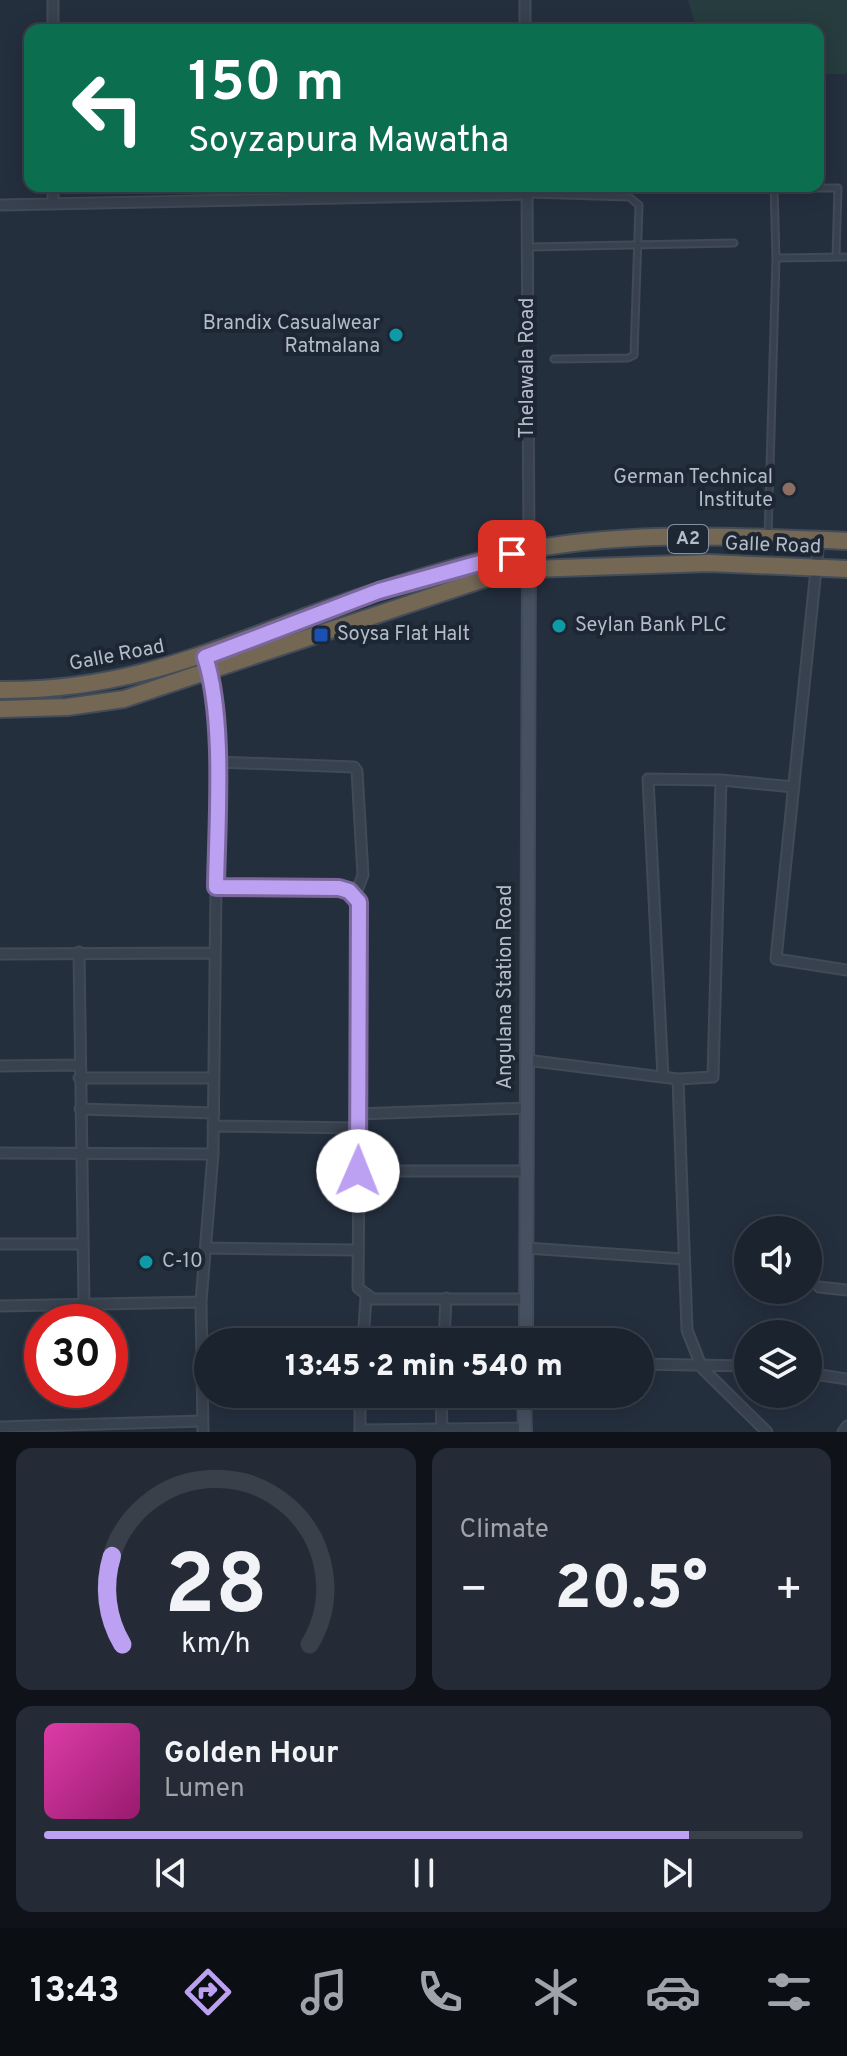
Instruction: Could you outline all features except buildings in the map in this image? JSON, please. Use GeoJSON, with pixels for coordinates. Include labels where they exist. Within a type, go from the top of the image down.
{"type":"FeatureCollection","features":[{"type":"Feature","properties":{"kind":"highway","name":"Galle Road"},"geometry":{"type":"LineString","coordinates":[[0,690],[96,685],[208,664],[379,591],[529,550],[622,541],[768,538],[847,541]]}},
{"type":"Feature","properties":{"kind":"highway","name":"Galle Road"},"geometry":{"type":"LineString","coordinates":[[0,709],[95,705],[208,664],[455,586],[530,569],[709,563],[847,569]]}},
{"type":"Feature","properties":{"kind":"street"},"geometry":{"type":"LineString","coordinates":[[53,0],[53,24]]}},
{"type":"Feature","properties":{"kind":"street"},"geometry":{"type":"LineString","coordinates":[[525,0],[525,24]]}},
{"type":"Feature","properties":{"kind":"street"},"geometry":{"type":"LineString","coordinates":[[53,192],[53,204]]}},
{"type":"Feature","properties":{"kind":"street"},"geometry":{"type":"LineString","coordinates":[[0,205],[459,192]]}},
{"type":"Feature","properties":{"kind":"street","name":"Thelawala Road"},"geometry":{"type":"LineString","coordinates":[[527,192],[529,550]]}},
{"type":"Feature","properties":{"kind":"street"},"geometry":{"type":"LineString","coordinates":[[819,540],[776,959],[847,970]]}},
{"type":"Feature","properties":{"kind":"street"},"geometry":{"type":"LineString","coordinates":[[529,550],[530,569]]}},
{"type":"Feature","properties":{"kind":"street","name":"Angulana Station Road"},"geometry":{"type":"LineString","coordinates":[[526,1328],[530,569]]}},
{"type":"Feature","properties":{"kind":"street"},"geometry":{"type":"LineString","coordinates":[[0,1427],[202,1427],[201,1302],[214,1113],[217,762],[208,664]]}},
{"type":"Feature","properties":{"kind":"street"},"geometry":{"type":"LineString","coordinates":[[217,762],[354,767],[357,771],[363,875],[355,896]]}},
{"type":"Feature","properties":{"kind":"street"},"geometry":{"type":"LineString","coordinates":[[663,1077],[647,782],[650,778],[721,780],[794,787]]}},
{"type":"Feature","properties":{"kind":"street"},"geometry":{"type":"LineString","coordinates":[[526,1060],[678,1079],[710,1079],[715,1074],[721,780]]}},
{"type":"Feature","properties":{"kind":"street"},"geometry":{"type":"LineString","coordinates":[[216,887],[339,888],[355,896],[361,910],[356,1250],[358,1288],[366,1297],[364,1328]]}},
{"type":"Feature","properties":{"kind":"street"},"geometry":{"type":"LineString","coordinates":[[79,952],[84,1304]]}},
{"type":"Feature","properties":{"kind":"street"},"geometry":{"type":"LineString","coordinates":[[0,954],[215,953]]}},
{"type":"Feature","properties":{"kind":"street"},"geometry":{"type":"LineString","coordinates":[[0,1066],[79,1065]]}},
{"type":"Feature","properties":{"kind":"street"},"geometry":{"type":"LineString","coordinates":[[79,1078],[214,1078]]}},
{"type":"Feature","properties":{"kind":"street"},"geometry":{"type":"LineString","coordinates":[[678,1079],[687,1330],[702,1368],[767,1432]]}},
{"type":"Feature","properties":{"kind":"street"},"geometry":{"type":"LineString","coordinates":[[357,1114],[526,1108]]}},
{"type":"Feature","properties":{"kind":"street"},"geometry":{"type":"LineString","coordinates":[[80,1109],[214,1113]]}},
{"type":"Feature","properties":{"kind":"street"},"geometry":{"type":"LineString","coordinates":[[213,1126],[359,1128]]}},
{"type":"Feature","properties":{"kind":"street"},"geometry":{"type":"LineString","coordinates":[[0,1153],[213,1154]]}},
{"type":"Feature","properties":{"kind":"street"},"geometry":{"type":"LineString","coordinates":[[358,1171],[526,1171]]}},
{"type":"Feature","properties":{"kind":"street"},"geometry":{"type":"LineString","coordinates":[[0,1244],[83,1244]]}},
{"type":"Feature","properties":{"kind":"street"},"geometry":{"type":"LineString","coordinates":[[206,1248],[356,1250]]}},
{"type":"Feature","properties":{"kind":"street"},"geometry":{"type":"LineString","coordinates":[[527,1248],[683,1259]]}},
{"type":"Feature","properties":{"kind":"street"},"geometry":{"type":"LineString","coordinates":[[822,1287],[847,1290]]}},
{"type":"Feature","properties":{"kind":"street"},"geometry":{"type":"LineString","coordinates":[[366,1297],[526,1299]]}},
{"type":"Feature","properties":{"kind":"street"},"geometry":{"type":"LineString","coordinates":[[445,1328],[446,1298]]}},
{"type":"Feature","properties":{"kind":"street"},"geometry":{"type":"LineString","coordinates":[[123,1304],[201,1302]]}},
{"type":"Feature","properties":{"kind":"street"},"geometry":{"type":"LineString","coordinates":[[0,1306],[24,1306]]}},
{"type":"Feature","properties":{"kind":"street"},"geometry":{"type":"LineString","coordinates":[[654,1365],[734,1367]]}},
{"type":"Feature","properties":{"kind":"street"},"geometry":{"type":"LineString","coordinates":[[822,1375],[847,1379]]}},
{"type":"Feature","properties":{"kind":"street"},"geometry":{"type":"LineString","coordinates":[[360,1408],[360,1431],[525,1430],[524,1408]]}},
{"type":"Feature","properties":{"kind":"street"},"geometry":{"type":"LineString","coordinates":[[441,1408],[442,1430]]}},
{"type":"Feature","properties":{"kind":"street"},"geometry":{"type":"LineString","coordinates":[[843,1432],[847,1426]]}},
{"type":"Feature","properties":{"kind":"lane"},"geometry":{"type":"LineString","coordinates":[[824,188],[838,188],[836,257]]}},
{"type":"Feature","properties":{"kind":"lane"},"geometry":{"type":"LineString","coordinates":[[551,192],[635,199],[640,213],[634,355],[628,358],[554,359]]}},
{"type":"Feature","properties":{"kind":"lane"},"geometry":{"type":"LineString","coordinates":[[768,538],[776,258],[774,192]]}},
{"type":"Feature","properties":{"kind":"lane"},"geometry":{"type":"LineString","coordinates":[[528,247],[734,243]]}},
{"type":"Feature","properties":{"kind":"lane"},"geometry":{"type":"LineString","coordinates":[[776,258],[847,257]]}},
{"type":"Feature","properties":{"kind":"green space"},"geometry":{"type":"Polygon","coordinates":[[[688,0],[847,0],[847,74],[824,74],[824,24],[695,24],[688,0]]]}},
{"type":"Feature","properties":{"kind":"place","name":"Brandix Casualwear Ratmalana"},"geometry":{"type":"Point","coordinates":[396,335]}},
{"type":"Feature","properties":{"kind":"place","name":"German Technical Institute"},"geometry":{"type":"Point","coordinates":[789,489]}},
{"type":"Feature","properties":{"kind":"place","name":"Seylan Bank PLC"},"geometry":{"type":"Point","coordinates":[559,626]}},
{"type":"Feature","properties":{"kind":"place","name":"Soysa Flat Halt"},"geometry":{"type":"Point","coordinates":[321,635]}},
{"type":"Feature","properties":{"kind":"place","name":"C-10"},"geometry":{"type":"Point","coordinates":[146,1262]}},
{"type":"Feature","properties":{"kind":"route"},"geometry":{"type":"LineString","coordinates":[[358,1171],[359,902],[349,891],[339,888],[216,887],[217,762],[210,672],[205,657],[379,591],[512,554]]}}]}
